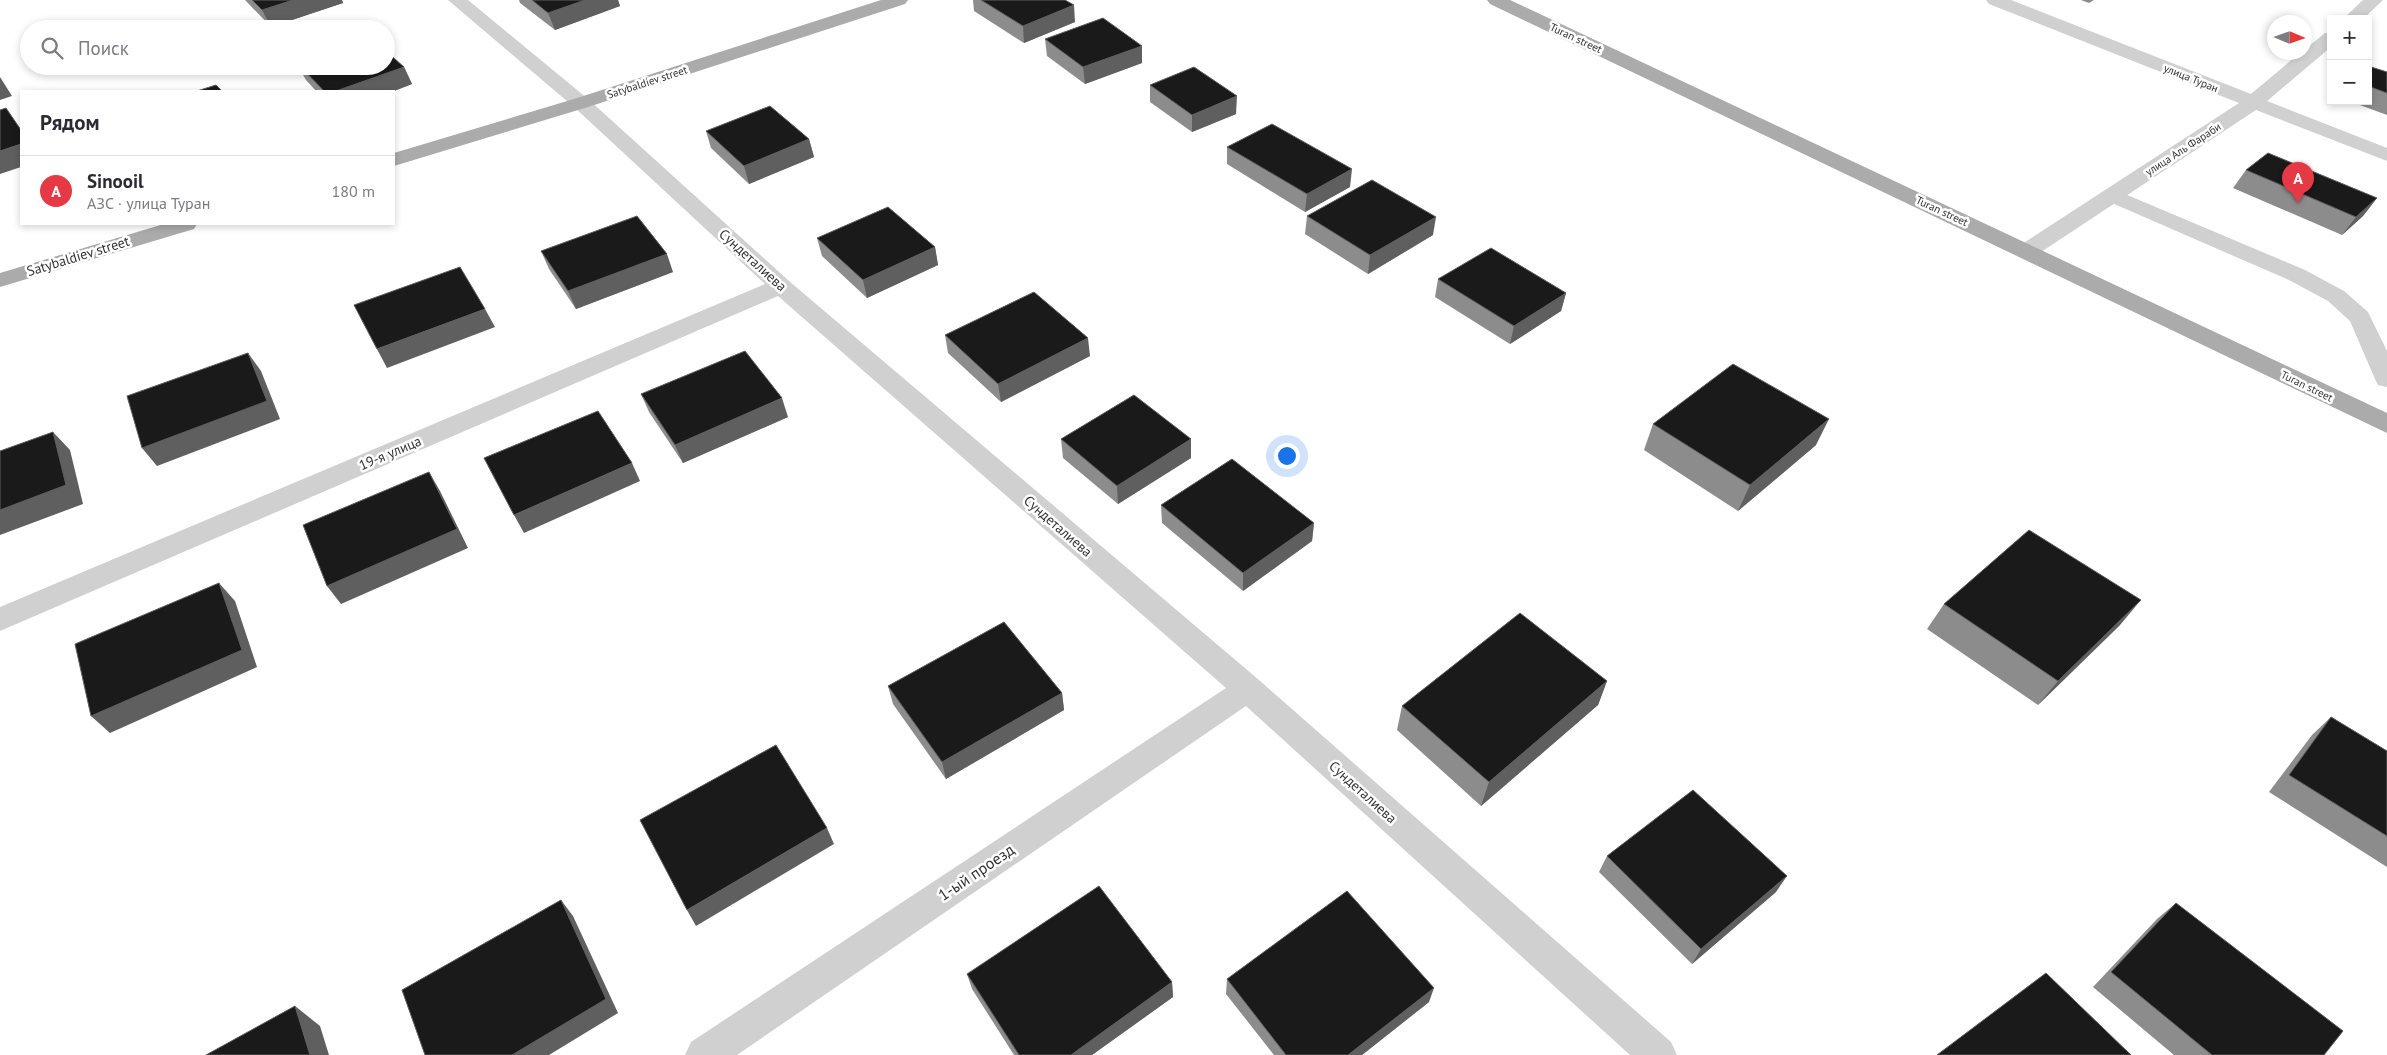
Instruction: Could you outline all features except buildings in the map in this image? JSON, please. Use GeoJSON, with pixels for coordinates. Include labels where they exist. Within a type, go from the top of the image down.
{"type":"FeatureCollection","features":[{"type":"Feature","properties":{"kind":"main road","name":"Satybaldiev street"},"geometry":{"type":"LineString","coordinates":[[395,160],[581,103],[899,0]]}},
{"type":"Feature","properties":{"kind":"main road","name":"Turan street"},"geometry":{"type":"LineString","coordinates":[[1496,0],[2387,424]]}},
{"type":"Feature","properties":{"kind":"main road","name":"Satybaldiev street"},"geometry":{"type":"LineString","coordinates":[[0,280],[183,225]]}},
{"type":"Feature","properties":{"kind":"street","name":"Сундеталиева"},"geometry":{"type":"LineString","coordinates":[[457,0],[581,103],[781,286],[1248,689],[1658,1055]]}},
{"type":"Feature","properties":{"kind":"street","name":"улица Туран"},"geometry":{"type":"LineString","coordinates":[[1995,0],[2387,155]]}},
{"type":"Feature","properties":{"kind":"street"},"geometry":{"type":"LineString","coordinates":[[2357,15],[2374,0]]}},
{"type":"Feature","properties":{"kind":"street","name":"улица Аль Фараби"},"geometry":{"type":"LineString","coordinates":[[2028,252],[2253,103],[2327,40]]}},
{"type":"Feature","properties":{"kind":"street"},"geometry":{"type":"LineString","coordinates":[[2113,195],[2297,275],[2336,296],[2360,317],[2387,379]]}},
{"type":"Feature","properties":{"kind":"street","name":"19-я улица"},"geometry":{"type":"LineString","coordinates":[[0,619],[781,286]]}},
{"type":"Feature","properties":{"kind":"street","name":"1-ый проезд"},"geometry":{"type":"LineString","coordinates":[[704,1055],[1248,689]]}},
{"type":"Feature","properties":{"kind":"place","name":"Sinooil"},"geometry":{"type":"Point","coordinates":[2298,203]}}]}
